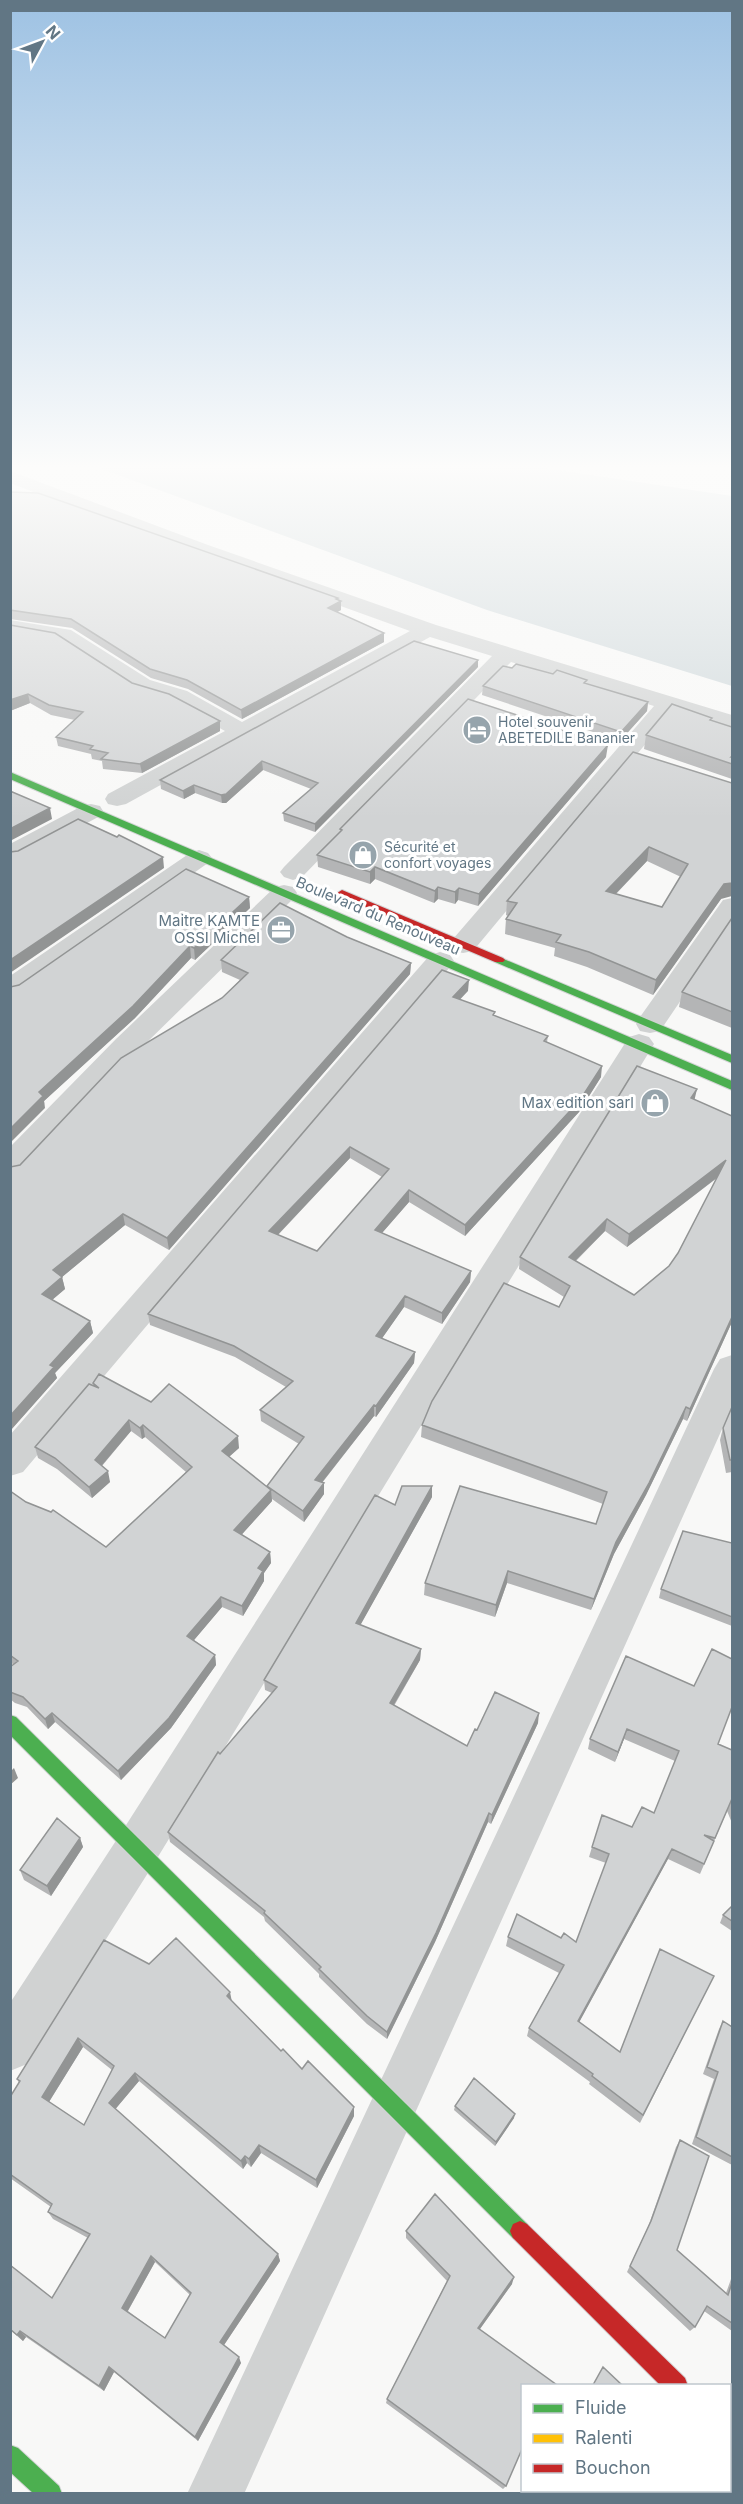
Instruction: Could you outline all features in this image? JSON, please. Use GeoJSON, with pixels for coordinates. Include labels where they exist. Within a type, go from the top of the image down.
{"type":"FeatureCollection","features":[{"type":"Feature","properties":{"kind":"main road","name":"Boulevard du Renouveau"},"geometry":{"type":"LineString","coordinates":[[10,775],[138,808]]}},
{"type":"Feature","properties":{"kind":"main road","name":"Boulevard du Renouveau"},"geometry":{"type":"LineString","coordinates":[[104,801],[199,858],[291,878],[452,953],[644,1034],[732,1086]]}},
{"type":"Feature","properties":{"kind":"main road","name":"Boulevard du Renouveau"},"geometry":{"type":"LineString","coordinates":[[325,886],[452,953],[644,1034],[732,1059]]}},
{"type":"Feature","properties":{"kind":"main road"},"geometry":{"type":"LineString","coordinates":[[10,1723],[394,2107],[676,2384]]}},
{"type":"Feature","properties":{"kind":"main road"},"geometry":{"type":"LineString","coordinates":[[10,2456],[51,2493]]}},
{"type":"Feature","properties":{"kind":"street"},"geometry":{"type":"LineString","coordinates":[[301,585],[506,655],[732,722]]}},
{"type":"Feature","properties":{"kind":"street"},"geometry":{"type":"LineString","coordinates":[[10,626],[63,635],[142,684],[179,696],[242,731]]}},
{"type":"Feature","properties":{"kind":"street"},"geometry":{"type":"LineString","coordinates":[[10,855],[104,801],[242,731],[428,630]]}},
{"type":"Feature","properties":{"kind":"street"},"geometry":{"type":"LineString","coordinates":[[10,1167],[291,878],[475,703],[506,655]]}},
{"type":"Feature","properties":{"kind":"street"},"geometry":{"type":"LineString","coordinates":[[10,1461],[668,704]]}},
{"type":"Feature","properties":{"kind":"street"},"geometry":{"type":"LineString","coordinates":[[10,989],[199,858]]}},
{"type":"Feature","properties":{"kind":"street"},"geometry":{"type":"LineString","coordinates":[[10,2047],[137,1849],[644,1034],[732,906]]}},
{"type":"Feature","properties":{"kind":"street"},"geometry":{"type":"LineString","coordinates":[[215,2493],[732,1369]]}},
{"type":"Feature","properties":{"kind":"shaded area"},"geometry":{"type":"Polygon","coordinates":[[[418,585],[732,585],[732,686],[487,610],[418,585]]]}},
{"type":"Feature","properties":{"kind":"building"},"geometry":{"type":"Polygon","coordinates":[[[10,585],[300,585],[338,598],[336,599],[341,601],[328,608],[384,633],[241,710],[187,680],[150,669],[71,619],[10,610],[10,585]]]}},
{"type":"Feature","properties":{"kind":"building"},"geometry":{"type":"Polygon","coordinates":[[[10,625],[55,633],[132,683],[169,694],[220,721],[140,764],[101,759],[108,753],[90,749],[93,746],[56,737],[83,712],[49,705],[28,694],[10,700],[10,625]]]}},
{"type":"Feature","properties":{"kind":"building"},"geometry":{"type":"Polygon","coordinates":[[[414,641],[478,660],[315,824],[283,813],[318,783],[262,761],[226,794],[221,795],[194,785],[183,791],[160,780],[414,641]]]}},
{"type":"Feature","properties":{"kind":"building"},"geometry":{"type":"Polygon","coordinates":[[[516,664],[553,674],[557,670],[587,680],[584,683],[648,702],[621,732],[483,686],[503,666],[512,668],[516,664]]]}},
{"type":"Feature","properties":{"kind":"building"},"geometry":{"type":"Polygon","coordinates":[[[468,699],[608,745],[479,894],[459,888],[455,892],[438,887],[435,891],[375,867],[370,872],[317,855],[342,830],[340,829],[468,699]]]}},
{"type":"Feature","properties":{"kind":"building"},"geometry":{"type":"Polygon","coordinates":[[[672,704],[732,727],[732,764],[646,735],[672,704]]]}},
{"type":"Feature","properties":{"kind":"building"},"geometry":{"type":"Polygon","coordinates":[[[633,752],[732,783],[732,883],[724,884],[656,980],[589,952],[556,942],[561,935],[506,919],[517,903],[507,901],[633,752]],[[649,847],[606,891],[662,907],[688,864],[649,847]]]}},
{"type":"Feature","properties":{"kind":"building"},"geometry":{"type":"Polygon","coordinates":[[[10,791],[50,808],[10,829],[10,791]]]}},
{"type":"Feature","properties":{"kind":"building"},"geometry":{"type":"Polygon","coordinates":[[[78,819],[117,837],[119,835],[163,857],[10,960],[10,852],[18,851],[78,819]]]}},
{"type":"Feature","properties":{"kind":"building"},"geometry":{"type":"Polygon","coordinates":[[[186,869],[249,897],[194,948],[190,946],[133,1006],[39,1092],[43,1096],[10,1129],[10,987],[19,985],[186,869]]]}},
{"type":"Feature","properties":{"kind":"building"},"geometry":{"type":"Polygon","coordinates":[[[280,903],[347,937],[411,963],[167,1238],[123,1214],[53,1270],[62,1277],[42,1294],[90,1321],[50,1365],[54,1367],[10,1416],[10,1167],[20,1165],[121,1058],[222,998],[248,973],[221,960],[280,903]]]}},
{"type":"Feature","properties":{"kind":"building"},"geometry":{"type":"Polygon","coordinates":[[[732,918],[732,1012],[682,992],[732,918]]]}},
{"type":"Feature","properties":{"kind":"building"},"geometry":{"type":"Polygon","coordinates":[[[442,970],[469,980],[453,997],[495,1012],[493,1015],[548,1036],[544,1041],[602,1066],[580,1100],[465,1225],[409,1190],[375,1230],[471,1271],[442,1313],[405,1296],[376,1336],[415,1352],[376,1406],[374,1405],[315,1480],[324,1483],[303,1511],[267,1486],[304,1437],[260,1410],[293,1381],[234,1346],[148,1314],[442,970]],[[350,1147],[269,1231],[317,1251],[389,1169],[350,1147]]]}},
{"type":"Feature","properties":{"kind":"building"},"geometry":{"type":"Polygon","coordinates":[[[637,1066],[697,1089],[691,1098],[732,1116],[732,1317],[690,1409],[686,1407],[649,1483],[616,1542],[594,1599],[508,1571],[496,1605],[425,1583],[460,1486],[596,1524],[607,1492],[422,1425],[432,1401],[504,1283],[559,1307],[570,1286],[520,1257],[637,1066]],[[726,1160],[629,1234],[607,1219],[569,1257],[634,1295],[669,1266],[726,1160]]]}},
{"type":"Feature","properties":{"kind":"building"},"geometry":{"type":"Polygon","coordinates":[[[99,1374],[151,1402],[169,1384],[238,1436],[222,1451],[271,1490],[234,1530],[270,1552],[258,1568],[263,1571],[242,1606],[221,1597],[187,1636],[215,1655],[169,1718],[118,1771],[52,1713],[45,1719],[23,1697],[10,1692],[10,1667],[18,1661],[10,1655],[10,1491],[26,1502],[51,1512],[53,1510],[106,1547],[192,1467],[143,1425],[140,1428],[129,1420],[95,1460],[108,1471],[89,1487],[55,1458],[35,1447],[89,1384],[99,1388],[93,1383],[99,1374]]]}},
{"type":"Feature","properties":{"kind":"building"},"geometry":{"type":"Polygon","coordinates":[[[732,1407],[732,1460],[730,1460],[723,1428],[732,1407]]]}},
{"type":"Feature","properties":{"kind":"building"},"geometry":{"type":"Polygon","coordinates":[[[402,1486],[432,1486],[356,1623],[421,1649],[390,1703],[467,1746],[495,1692],[539,1713],[492,1815],[489,1813],[436,1933],[387,2032],[367,2016],[319,1969],[321,1967],[264,1913],[265,1911],[168,1832],[218,1752],[220,1754],[277,1687],[264,1680],[375,1495],[395,1505],[402,1486]]]}},
{"type":"Feature","properties":{"kind":"building"},"geometry":{"type":"Polygon","coordinates":[[[683,1531],[732,1543],[732,1617],[661,1589],[683,1531]]]}},
{"type":"Feature","properties":{"kind":"building"},"geometry":{"type":"Polygon","coordinates":[[[712,1649],[732,1659],[732,1707],[718,1744],[732,1750],[732,1803],[731,1801],[715,1838],[704,1835],[714,1841],[704,1864],[672,1849],[578,2021],[620,2052],[660,1949],[714,1976],[643,2115],[592,2076],[593,2074],[529,2028],[564,1965],[508,1937],[517,1914],[561,1938],[564,1933],[576,1942],[609,1854],[592,1847],[602,1815],[632,1827],[642,1807],[654,1813],[679,1751],[627,1729],[618,1752],[590,1739],[626,1656],[694,1686],[712,1649]]]}},
{"type":"Feature","properties":{"kind":"building"},"geometry":{"type":"Polygon","coordinates":[[[57,1818],[80,1838],[47,1886],[20,1870],[57,1818]]]}},
{"type":"Feature","properties":{"kind":"building"},"geometry":{"type":"Polygon","coordinates":[[[732,1906],[732,1921],[723,1915],[732,1906]]]}},
{"type":"Feature","properties":{"kind":"building"},"geometry":{"type":"Polygon","coordinates":[[[176,1938],[230,1992],[227,1996],[281,2051],[283,2049],[302,2069],[308,2061],[354,2107],[316,2180],[259,2145],[249,2159],[245,2156],[241,2161],[135,2073],[109,2103],[278,2254],[220,2342],[239,2357],[195,2437],[109,2367],[99,2386],[20,2331],[17,2335],[10,2329],[10,2265],[52,2298],[90,2234],[48,2212],[52,2204],[10,2174],[10,2097],[20,2081],[17,2079],[104,1940],[149,1964],[176,1938]],[[78,2038],[42,2097],[84,2125],[114,2066],[78,2038]],[[151,2256],[122,2308],[165,2338],[191,2293],[151,2256]]]}},
{"type":"Feature","properties":{"kind":"building"},"geometry":{"type":"Polygon","coordinates":[[[723,2021],[732,2027],[732,2157],[696,2137],[718,2072],[707,2067],[723,2021]]]}},
{"type":"Feature","properties":{"kind":"building"},"geometry":{"type":"Polygon","coordinates":[[[474,2078],[515,2114],[496,2142],[455,2106],[474,2078]]]}},
{"type":"Feature","properties":{"kind":"building"},"geometry":{"type":"Polygon","coordinates":[[[680,2140],[709,2156],[677,2250],[728,2295],[732,2283],[732,2323],[707,2306],[695,2327],[630,2266],[651,2221],[680,2140]]]}},
{"type":"Feature","properties":{"kind":"building"},"geometry":{"type":"Polygon","coordinates":[[[435,2194],[514,2277],[478,2328],[556,2384],[521,2384],[521,2451],[506,2486],[387,2399],[450,2276],[406,2231],[435,2194]]]}},
{"type":"Feature","properties":{"kind":"building"},"geometry":{"type":"Polygon","coordinates":[[[603,2367],[621,2384],[594,2384],[603,2367]]]}},
{"type":"Feature","properties":{"kind":"traffic: fast"},"geometry":{"type":"LineString","coordinates":[[10,775],[732,1086]]}},
{"type":"Feature","properties":{"kind":"traffic: fast"},"geometry":{"type":"LineString","coordinates":[[499,960],[732,1059]]}},
{"type":"Feature","properties":{"kind":"traffic: fast"},"geometry":{"type":"LineString","coordinates":[[10,1723],[520,2231]]}},
{"type":"Feature","properties":{"kind":"traffic: fast"},"geometry":{"type":"LineString","coordinates":[[10,2456],[51,2494]]}},
{"type":"Feature","properties":{"kind":"traffic: jam"},"geometry":{"type":"LineString","coordinates":[[342,893],[499,960]]}},
{"type":"Feature","properties":{"kind":"traffic: jam"},"geometry":{"type":"LineString","coordinates":[[520,2231],[675,2384]]}},
{"type":"Feature","properties":{"kind":"place","name":"Hotel souvenir ABETEDILE Bananier"},"geometry":{"type":"Point","coordinates":[477,730]}},
{"type":"Feature","properties":{"kind":"place","name":"Sécurité et confort voyages"},"geometry":{"type":"Point","coordinates":[363,855]}},
{"type":"Feature","properties":{"kind":"place","name":"Maitre KAMTE OSSI Michel"},"geometry":{"type":"Point","coordinates":[281,930]}},
{"type":"Feature","properties":{"kind":"place","name":"Max edition sarl"},"geometry":{"type":"Point","coordinates":[655,1103]}}]}
